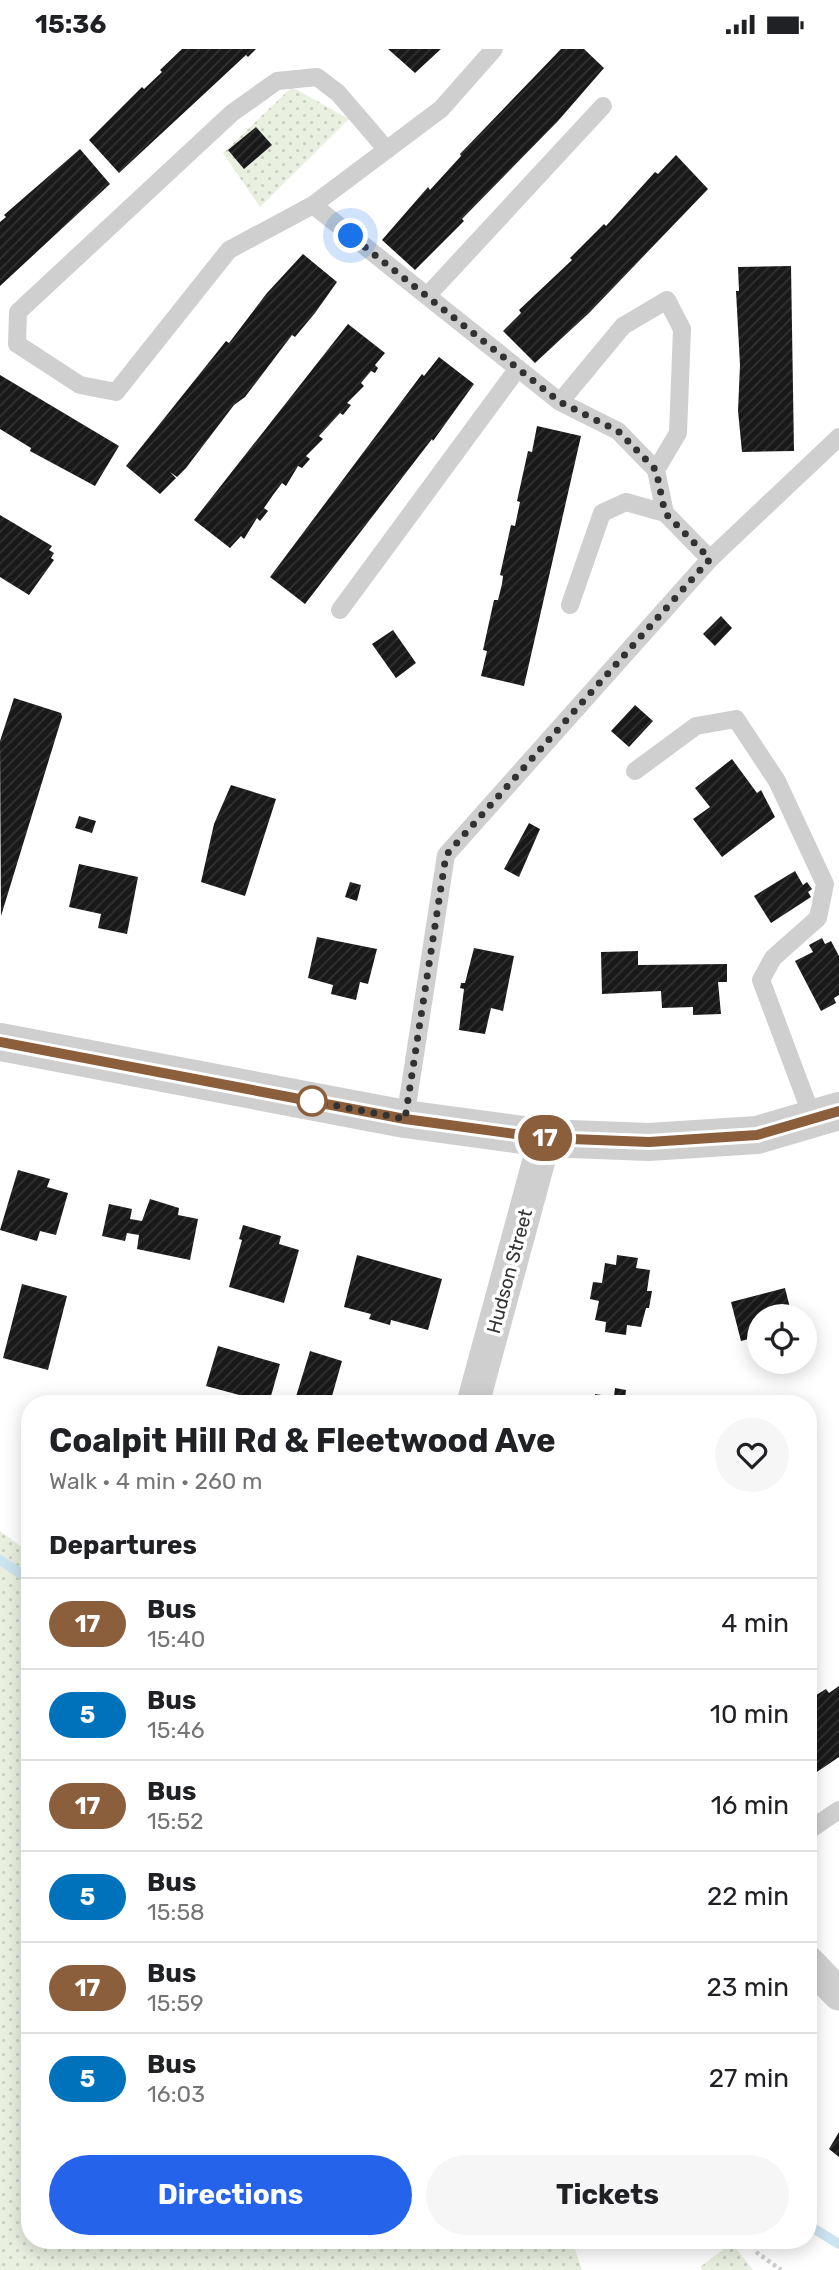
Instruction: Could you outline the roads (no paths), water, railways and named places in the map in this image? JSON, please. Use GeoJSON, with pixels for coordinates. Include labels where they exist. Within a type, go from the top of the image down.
{"type":"FeatureCollection","features":[{"type":"Feature","properties":{"kind":"street"},"geometry":{"type":"LineString","coordinates":[[0,1042],[405,1119],[456,1123],[545,1138],[649,1142],[757,1135],[826,1115]]}},
{"type":"Feature","properties":{"kind":"street","name":"Hudson Street"},"geometry":{"type":"LineString","coordinates":[[475,1395],[545,1138]]}},
{"type":"Feature","properties":{"kind":"street"},"geometry":{"type":"LineString","coordinates":[[817,1971],[839,1994]]}},
{"type":"Feature","properties":{"kind":"lane"},"geometry":{"type":"LineString","coordinates":[[387,150],[338,93],[317,77],[277,81],[232,113],[18,312],[17,344],[80,385],[116,392],[229,250],[313,205],[387,150],[441,109],[494,49]]}},
{"type":"Feature","properties":{"kind":"lane"},"geometry":{"type":"LineString","coordinates":[[427,296],[603,106]]}},
{"type":"Feature","properties":{"kind":"lane"},"geometry":{"type":"LineString","coordinates":[[313,205],[560,402],[618,431],[656,470],[665,513]]}},
{"type":"Feature","properties":{"kind":"lane"},"geometry":{"type":"LineString","coordinates":[[560,402],[624,326],[667,300],[682,329],[678,433],[656,470]]}},
{"type":"Feature","properties":{"kind":"lane"},"geometry":{"type":"LineString","coordinates":[[340,610],[518,368]]}},
{"type":"Feature","properties":{"kind":"lane"},"geometry":{"type":"LineString","coordinates":[[405,1119],[446,855],[710,559],[839,437]]}},
{"type":"Feature","properties":{"kind":"lane"},"geometry":{"type":"LineString","coordinates":[[570,605],[602,513],[626,502],[665,513],[710,559]]}},
{"type":"Feature","properties":{"kind":"lane"},"geometry":{"type":"LineString","coordinates":[[635,771],[696,726],[736,719],[777,781],[825,884],[818,918],[773,958],[761,980],[826,1115]]}},
{"type":"Feature","properties":{"kind":"lane"},"geometry":{"type":"LineString","coordinates":[[817,1825],[839,1810]]}},
{"type":"Feature","properties":{"kind":"waterway"},"geometry":{"type":"LineString","coordinates":[[0,1560],[21,1574]]}},
{"type":"Feature","properties":{"kind":"waterway"},"geometry":{"type":"LineString","coordinates":[[817,2231],[839,2244]]}}]}
